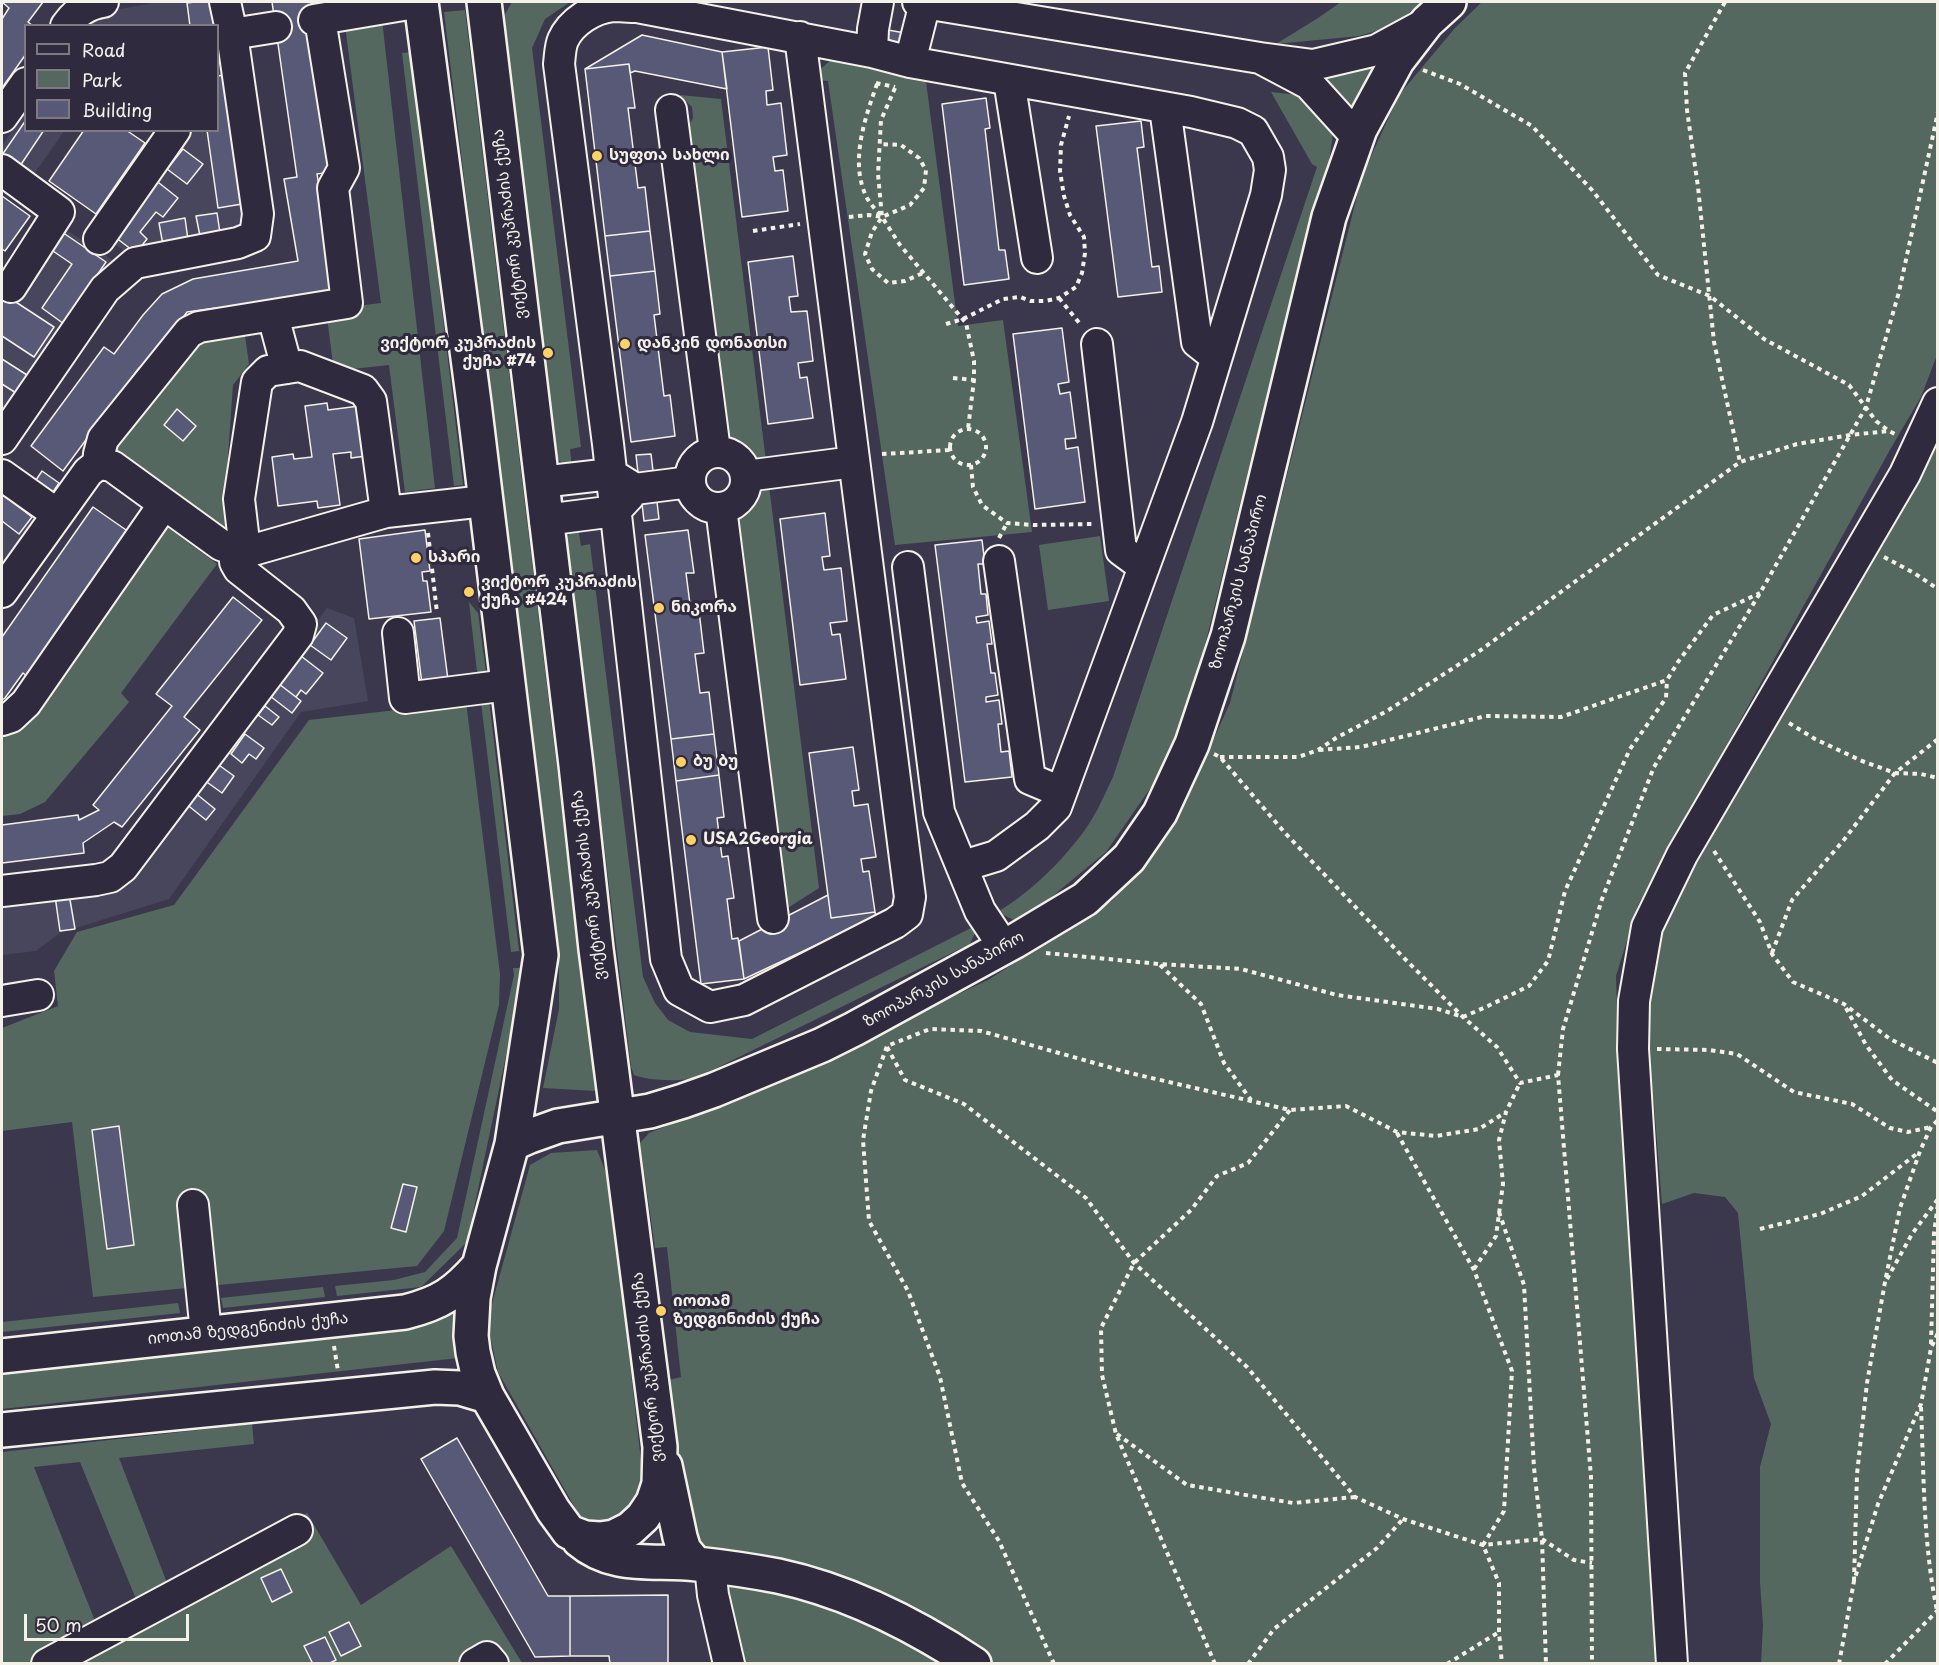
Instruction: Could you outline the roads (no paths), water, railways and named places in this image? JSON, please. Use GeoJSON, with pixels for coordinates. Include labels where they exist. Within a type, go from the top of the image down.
{"type":"FeatureCollection","features":[{"type":"Feature","properties":{"kind":"main road"},"geometry":{"type":"LineString","coordinates":[[421,2],[542,955],[512,1144],[479,1266],[473,1298],[471,1336],[478,1374],[487,1396],[553,1510],[569,1532],[596,1553],[628,1561],[703,1565],[778,1576],[858,1601],[918,1631],[974,1664]]}},
{"type":"Feature","properties":{"kind":"main road","name":"ვიქტორ კუპრაძის ქუჩა"},"geometry":{"type":"LineString","coordinates":[[484,2],[545,520],[660,1447],[659,1484],[653,1502],[637,1523],[614,1537],[600,1539],[585,1538],[569,1532]]}},
{"type":"Feature","properties":{"kind":"main road","name":"ზოოპარკის სანაპირო"},"geometry":{"type":"LineString","coordinates":[[512,1144],[558,1126],[650,1111],[714,1090],[854,1029],[1004,948],[1085,899],[1130,858],[1206,750],[1228,636],[1329,217],[1357,137],[1397,61],[1438,12]]}},
{"type":"Feature","properties":{"kind":"main road","name":"იოთამ ზედგენიძის ქუჩა"},"geometry":{"type":"LineString","coordinates":[[2,1356],[405,1312],[428,1306],[449,1296],[479,1266]]}},
{"type":"Feature","properties":{"kind":"main road"},"geometry":{"type":"LineString","coordinates":[[2,1430],[435,1387],[460,1388],[487,1396]]}},
{"type":"Feature","properties":{"kind":"main road"},"geometry":{"type":"LineString","coordinates":[[660,1447],[684,1550],[703,1565]]}},
{"type":"Feature","properties":{"kind":"street"},"geometry":{"type":"LineString","coordinates":[[67,24],[83,9],[103,2]]}},
{"type":"Feature","properties":{"kind":"street"},"geometry":{"type":"LineString","coordinates":[[2,439],[105,289],[135,263],[238,243],[255,236],[258,214],[232,34],[225,2]]}},
{"type":"Feature","properties":{"kind":"street"},"geometry":{"type":"LineString","coordinates":[[2,592],[88,472],[98,464],[103,439],[189,332],[198,327],[347,303],[333,188],[344,168],[317,20],[421,2]]}},
{"type":"Feature","properties":{"kind":"street"},"geometry":{"type":"LineString","coordinates":[[872,52],[878,2]]}},
{"type":"Feature","properties":{"kind":"street"},"geometry":{"type":"LineString","coordinates":[[910,62],[922,2],[979,6],[1260,58],[1313,65],[1377,50],[1438,12]]}},
{"type":"Feature","properties":{"kind":"street"},"geometry":{"type":"LineString","coordinates":[[800,37],[823,220],[868,458],[910,897],[907,914],[895,923],[744,1000],[710,1007],[679,990],[666,959],[615,511],[623,482],[559,64],[563,41],[573,25],[595,11],[613,6],[637,7],[800,37],[910,62],[1237,123],[1253,131],[1268,157],[1270,170],[1266,195],[1197,422],[1056,807],[1037,826],[996,856],[963,866]]}},
{"type":"Feature","properties":{"kind":"street"},"geometry":{"type":"LineString","coordinates":[[232,34],[276,27]]}},
{"type":"Feature","properties":{"kind":"street"},"geometry":{"type":"LineString","coordinates":[[1260,58],[1309,84],[1357,137]]}},
{"type":"Feature","properties":{"kind":"street"},"geometry":{"type":"LineString","coordinates":[[1008,80],[1037,258]]}},
{"type":"Feature","properties":{"kind":"street"},"geometry":{"type":"LineString","coordinates":[[2,117],[24,86]]}},
{"type":"Feature","properties":{"kind":"street"},"geometry":{"type":"LineString","coordinates":[[1165,108],[1197,342],[1216,357]]}},
{"type":"Feature","properties":{"kind":"street"},"geometry":{"type":"LineString","coordinates":[[671,110],[714,452]]}},
{"type":"Feature","properties":{"kind":"street"},"geometry":{"type":"LineString","coordinates":[[99,239],[174,132]]}},
{"type":"Feature","properties":{"kind":"street"},"geometry":{"type":"LineString","coordinates":[[2,170],[135,263]]}},
{"type":"Feature","properties":{"kind":"street"},"geometry":{"type":"LineString","coordinates":[[11,288],[59,212]]}},
{"type":"Feature","properties":{"kind":"street"},"geometry":{"type":"LineString","coordinates":[[273,315],[287,368]]}},
{"type":"Feature","properties":{"kind":"street"},"geometry":{"type":"LineString","coordinates":[[1097,344],[1121,550],[1144,567]]}},
{"type":"Feature","properties":{"kind":"street"},"geometry":{"type":"LineString","coordinates":[[2,891],[96,880],[110,877],[123,867],[298,635],[301,624],[291,610],[239,569],[236,562],[240,550],[239,499],[257,382],[268,371],[300,366],[363,390],[370,401],[386,512]]}},
{"type":"Feature","properties":{"kind":"street"},"geometry":{"type":"LineString","coordinates":[[1672,1664],[1633,1049],[1635,1001],[1647,927],[1682,855],[1905,474],[1938,403]]}},
{"type":"Feature","properties":{"kind":"street"},"geometry":{"type":"LineString","coordinates":[[714,452],[723,452],[738,460],[746,476],[742,493],[737,500],[721,508],[712,507],[697,498],[690,482],[694,465],[699,459],[714,452]]}},
{"type":"Feature","properties":{"kind":"street"},"geometry":{"type":"LineString","coordinates":[[746,476],[868,458]]}},
{"type":"Feature","properties":{"kind":"street"},"geometry":{"type":"LineString","coordinates":[[98,464],[112,466],[221,546],[240,550],[253,550],[386,512],[485,501]]}},
{"type":"Feature","properties":{"kind":"street"},"geometry":{"type":"LineString","coordinates":[[2,476],[57,514]]}},
{"type":"Feature","properties":{"kind":"street"},"geometry":{"type":"LineString","coordinates":[[541,482],[690,482]]}},
{"type":"Feature","properties":{"kind":"street"},"geometry":{"type":"LineString","coordinates":[[2,720],[11,717],[26,703],[164,504]]}},
{"type":"Feature","properties":{"kind":"street"},"geometry":{"type":"LineString","coordinates":[[721,508],[773,918]]}},
{"type":"Feature","properties":{"kind":"street"},"geometry":{"type":"LineString","coordinates":[[545,520],[615,511]]}},
{"type":"Feature","properties":{"kind":"street"},"geometry":{"type":"LineString","coordinates":[[999,561],[1030,779],[1061,792]]}},
{"type":"Feature","properties":{"kind":"street"},"geometry":{"type":"LineString","coordinates":[[908,567],[939,812],[980,911],[1004,948]]}},
{"type":"Feature","properties":{"kind":"street"},"geometry":{"type":"LineString","coordinates":[[398,633],[405,698],[508,685]]}},
{"type":"Feature","properties":{"kind":"street"},"geometry":{"type":"LineString","coordinates":[[2,1001],[38,995]]}},
{"type":"Feature","properties":{"kind":"street"},"geometry":{"type":"LineString","coordinates":[[194,1205],[206,1333]]}},
{"type":"Feature","properties":{"kind":"street"},"geometry":{"type":"LineString","coordinates":[[47,1664],[297,1530]]}},
{"type":"Feature","properties":{"kind":"street"},"geometry":{"type":"LineString","coordinates":[[703,1565],[713,1595],[729,1664]]}},
{"type":"Feature","properties":{"kind":"street"},"geometry":{"type":"LineString","coordinates":[[475,1664],[487,1657],[493,1664]]}},
{"type":"Feature","properties":{"kind":"place","name":"სუფთა სახლი"},"geometry":{"type":"Point","coordinates":[597,156]}},
{"type":"Feature","properties":{"kind":"place","name":"დანკინ დონათსი"},"geometry":{"type":"Point","coordinates":[625,344]}},
{"type":"Feature","properties":{"kind":"place","name":"ვიქტორ კუპრაძის ქუჩა #74"},"geometry":{"type":"Point","coordinates":[548,353]}},
{"type":"Feature","properties":{"kind":"place","name":"სპარი"},"geometry":{"type":"Point","coordinates":[416,558]}},
{"type":"Feature","properties":{"kind":"place","name":"ვიქტორ კუპრაძის ქუჩა #424"},"geometry":{"type":"Point","coordinates":[469,592]}},
{"type":"Feature","properties":{"kind":"place","name":"ნიკორა"},"geometry":{"type":"Point","coordinates":[659,608]}},
{"type":"Feature","properties":{"kind":"place","name":"ბუ ბუ"},"geometry":{"type":"Point","coordinates":[681,762]}},
{"type":"Feature","properties":{"kind":"place","name":"USA2Georgia"},"geometry":{"type":"Point","coordinates":[691,840]}},
{"type":"Feature","properties":{"kind":"place","name":"იოთამ ზედგინიძის ქუჩა"},"geometry":{"type":"Point","coordinates":[661,1311]}}]}
